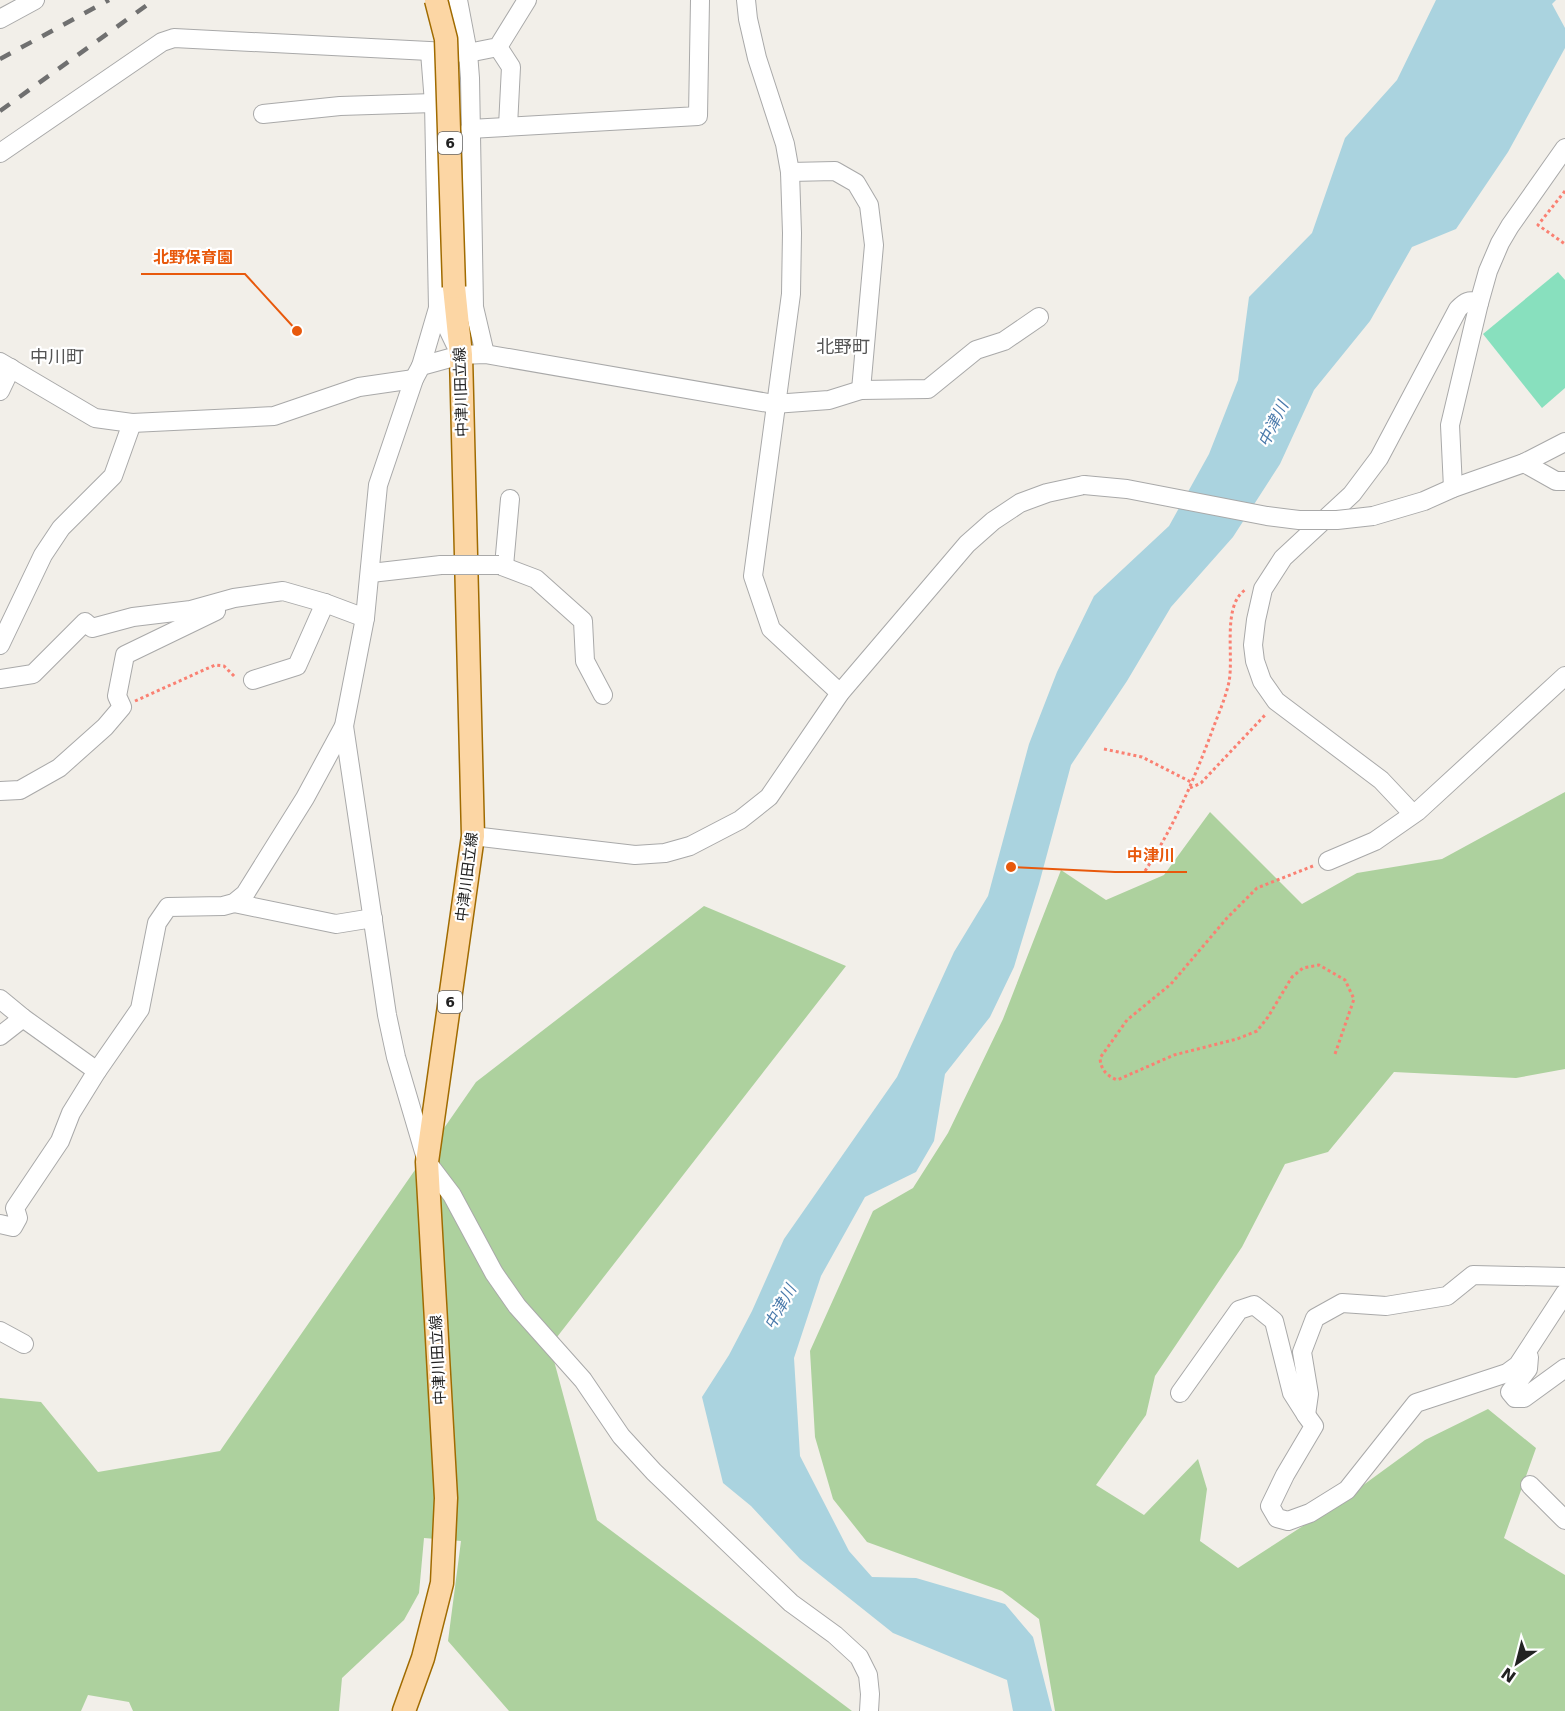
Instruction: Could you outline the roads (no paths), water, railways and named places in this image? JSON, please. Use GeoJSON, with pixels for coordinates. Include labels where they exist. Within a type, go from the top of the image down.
{"type":"FeatureCollection","features":[{"type":"Feature","properties":{"kind":"main road","name":"中津川田立線"},"geometry":{"type":"LineString","coordinates":[[404,1711],[423,1658],[442,1583],[446,1498],[427,1162],[473,836],[461,355],[454,287],[446,39],[436,0]]}},
{"type":"Feature","properties":{"kind":"street"},"geometry":{"type":"LineString","coordinates":[[0,19],[35,0]]}},
{"type":"Feature","properties":{"kind":"street"},"geometry":{"type":"LineString","coordinates":[[458,0],[468,53],[474,307],[485,354]]}},
{"type":"Feature","properties":{"kind":"street"},"geometry":{"type":"LineString","coordinates":[[0,153],[162,42],[174,38],[468,53],[498,47],[527,0]]}},
{"type":"Feature","properties":{"kind":"street"},"geometry":{"type":"LineString","coordinates":[[470,129],[698,116],[699,0]]}},
{"type":"Feature","properties":{"kind":"street"},"geometry":{"type":"LineString","coordinates":[[746,0],[757,58],[785,144],[790,172],[792,233],[791,294],[774,404],[753,576],[771,629],[840,693]]}},
{"type":"Feature","properties":{"kind":"street"},"geometry":{"type":"LineString","coordinates":[[498,47],[512,67],[508,126]]}},
{"type":"Feature","properties":{"kind":"street"},"geometry":{"type":"LineString","coordinates":[[0,1224],[13,1227],[18,1218],[15,1208],[60,1141],[71,1113],[97,1071],[140,1010],[156,923],[168,907],[223,906],[234,903],[245,894],[305,798],[344,726],[365,618],[378,486],[438,308],[434,102],[430,51]]}},
{"type":"Feature","properties":{"kind":"street"},"geometry":{"type":"LineString","coordinates":[[263,114],[340,106],[434,102]]}},
{"type":"Feature","properties":{"kind":"street"},"geometry":{"type":"LineString","coordinates":[[1453,488],[1450,426],[1479,303],[1500,243],[1565,148]]}},
{"type":"Feature","properties":{"kind":"street"},"geometry":{"type":"LineString","coordinates":[[790,172],[835,171],[856,183],[869,205],[874,245],[861,390]]}},
{"type":"Feature","properties":{"kind":"street"},"geometry":{"type":"LineString","coordinates":[[1413,814],[1381,780],[1280,704],[1262,681],[1255,661],[1255,628],[1262,592],[1283,558],[1352,495],[1379,459],[1458,309],[1465,302],[1472,300],[1479,303]]}},
{"type":"Feature","properties":{"kind":"street"},"geometry":{"type":"LineString","coordinates":[[438,308],[461,355]]}},
{"type":"Feature","properties":{"kind":"street"},"geometry":{"type":"LineString","coordinates":[[0,391],[6,365],[95,418],[132,423],[274,416],[359,387],[418,372],[461,355],[485,354],[774,404],[829,400],[861,390],[928,389],[976,350],[1004,341],[1039,317]]}},
{"type":"Feature","properties":{"kind":"street"},"geometry":{"type":"LineString","coordinates":[[2,633],[43,555],[61,528],[113,476],[132,423]]}},
{"type":"Feature","properties":{"kind":"street"},"geometry":{"type":"LineString","coordinates":[[473,836],[635,855],[665,854],[690,846],[740,820],[769,796],[840,693],[967,544],[993,521],[1020,503],[1047,493],[1084,485],[1127,489],[1267,516],[1299,520],[1337,520],[1373,516],[1424,501],[1453,488],[1524,463],[1565,442]]}},
{"type":"Feature","properties":{"kind":"street"},"geometry":{"type":"LineString","coordinates":[[1524,463],[1556,481],[1565,480]]}},
{"type":"Feature","properties":{"kind":"street"},"geometry":{"type":"LineString","coordinates":[[502,566],[510,499]]}},
{"type":"Feature","properties":{"kind":"street"},"geometry":{"type":"LineString","coordinates":[[371,573],[441,566],[502,566],[536,579],[583,621],[585,661],[603,695]]}},
{"type":"Feature","properties":{"kind":"street"},"geometry":{"type":"LineString","coordinates":[[0,679],[33,674],[85,622],[92,628],[133,617],[191,610],[234,598],[283,591],[365,618]]}},
{"type":"Feature","properties":{"kind":"street"},"geometry":{"type":"LineString","coordinates":[[0,791],[20,790],[59,768],[105,727],[122,707],[117,696],[125,655],[224,608],[234,598]]}},
{"type":"Feature","properties":{"kind":"street"},"geometry":{"type":"LineString","coordinates":[[253,680],[297,666],[325,603]]}},
{"type":"Feature","properties":{"kind":"street"},"geometry":{"type":"LineString","coordinates":[[1328,861],[1375,841],[1413,814],[1565,676]]}},
{"type":"Feature","properties":{"kind":"street"},"geometry":{"type":"LineString","coordinates":[[344,726],[387,1015],[396,1057],[427,1162],[452,1195],[494,1274],[517,1306],[583,1380],[621,1436],[654,1472],[770,1584],[859,1657],[868,1675],[869,1711]]}},
{"type":"Feature","properties":{"kind":"street"},"geometry":{"type":"LineString","coordinates":[[234,903],[336,924],[373,918]]}},
{"type":"Feature","properties":{"kind":"street"},"geometry":{"type":"LineString","coordinates":[[0,999],[97,1071]]}},
{"type":"Feature","properties":{"kind":"street"},"geometry":{"type":"LineString","coordinates":[[0,1036],[23,1018]]}},
{"type":"Feature","properties":{"kind":"street"},"geometry":{"type":"LineString","coordinates":[[1306,1415],[1309,1394],[1302,1352],[1315,1318],[1342,1303],[1386,1306],[1447,1296],[1473,1275],[1565,1277]]}},
{"type":"Feature","properties":{"kind":"street"},"geometry":{"type":"LineString","coordinates":[[1180,1393],[1239,1310],[1254,1305],[1274,1321],[1293,1393],[1314,1426],[1270,1506],[1277,1518],[1288,1521],[1310,1513],[1347,1490],[1416,1403],[1507,1373],[1518,1365],[1565,1293]]}},
{"type":"Feature","properties":{"kind":"street"},"geometry":{"type":"LineString","coordinates":[[0,1331],[24,1344]]}},
{"type":"Feature","properties":{"kind":"street"},"geometry":{"type":"LineString","coordinates":[[1530,1347],[1528,1369],[1510,1392],[1515,1398],[1524,1398],[1565,1368]]}},
{"type":"Feature","properties":{"kind":"street"},"geometry":{"type":"LineString","coordinates":[[1530,1485],[1565,1520]]}},
{"type":"Feature","properties":{"kind":"water"},"geometry":{"type":"Polygon","coordinates":[[[1436,0],[1556,0],[1552,4],[1565,28],[1565,48],[1508,152],[1456,229],[1412,247],[1370,321],[1314,390],[1280,464],[1233,537],[1171,607],[1127,681],[1071,765],[1014,967],[990,1017],[945,1074],[934,1141],[916,1172],[865,1197],[821,1276],[794,1358],[800,1456],[849,1551],[872,1577],[916,1578],[1005,1604],[1033,1637],[1052,1711],[1013,1711],[1007,1680],[893,1633],[800,1559],[751,1506],[723,1483],[702,1397],[729,1355],[752,1311],[784,1239],[897,1077],[954,952],[988,896],[1029,744],[1057,672],[1094,596],[1169,526],[1209,454],[1238,380],[1249,297],[1312,233],[1345,138],[1397,80],[1436,0]]]}},
{"type":"Feature","properties":{"kind":"railway"},"geometry":{"type":"LineString","coordinates":[[0,59],[109,0]]}},
{"type":"Feature","properties":{"kind":"railway"},"geometry":{"type":"LineString","coordinates":[[0,111],[154,0]]}},
{"type":"Feature","properties":{"kind":"place","name":"北野保育園"},"geometry":{"type":"Point","coordinates":[297,331]}},
{"type":"Feature","properties":{"kind":"place","name":"中津川"},"geometry":{"type":"Point","coordinates":[1011,867]}},
{"type":"Feature","properties":{"kind":"district","name":"北野町"},"geometry":{"type":"Point","coordinates":[843,346]}},
{"type":"Feature","properties":{"kind":"district","name":"中川町"},"geometry":{"type":"Point","coordinates":[57,356]}}]}
